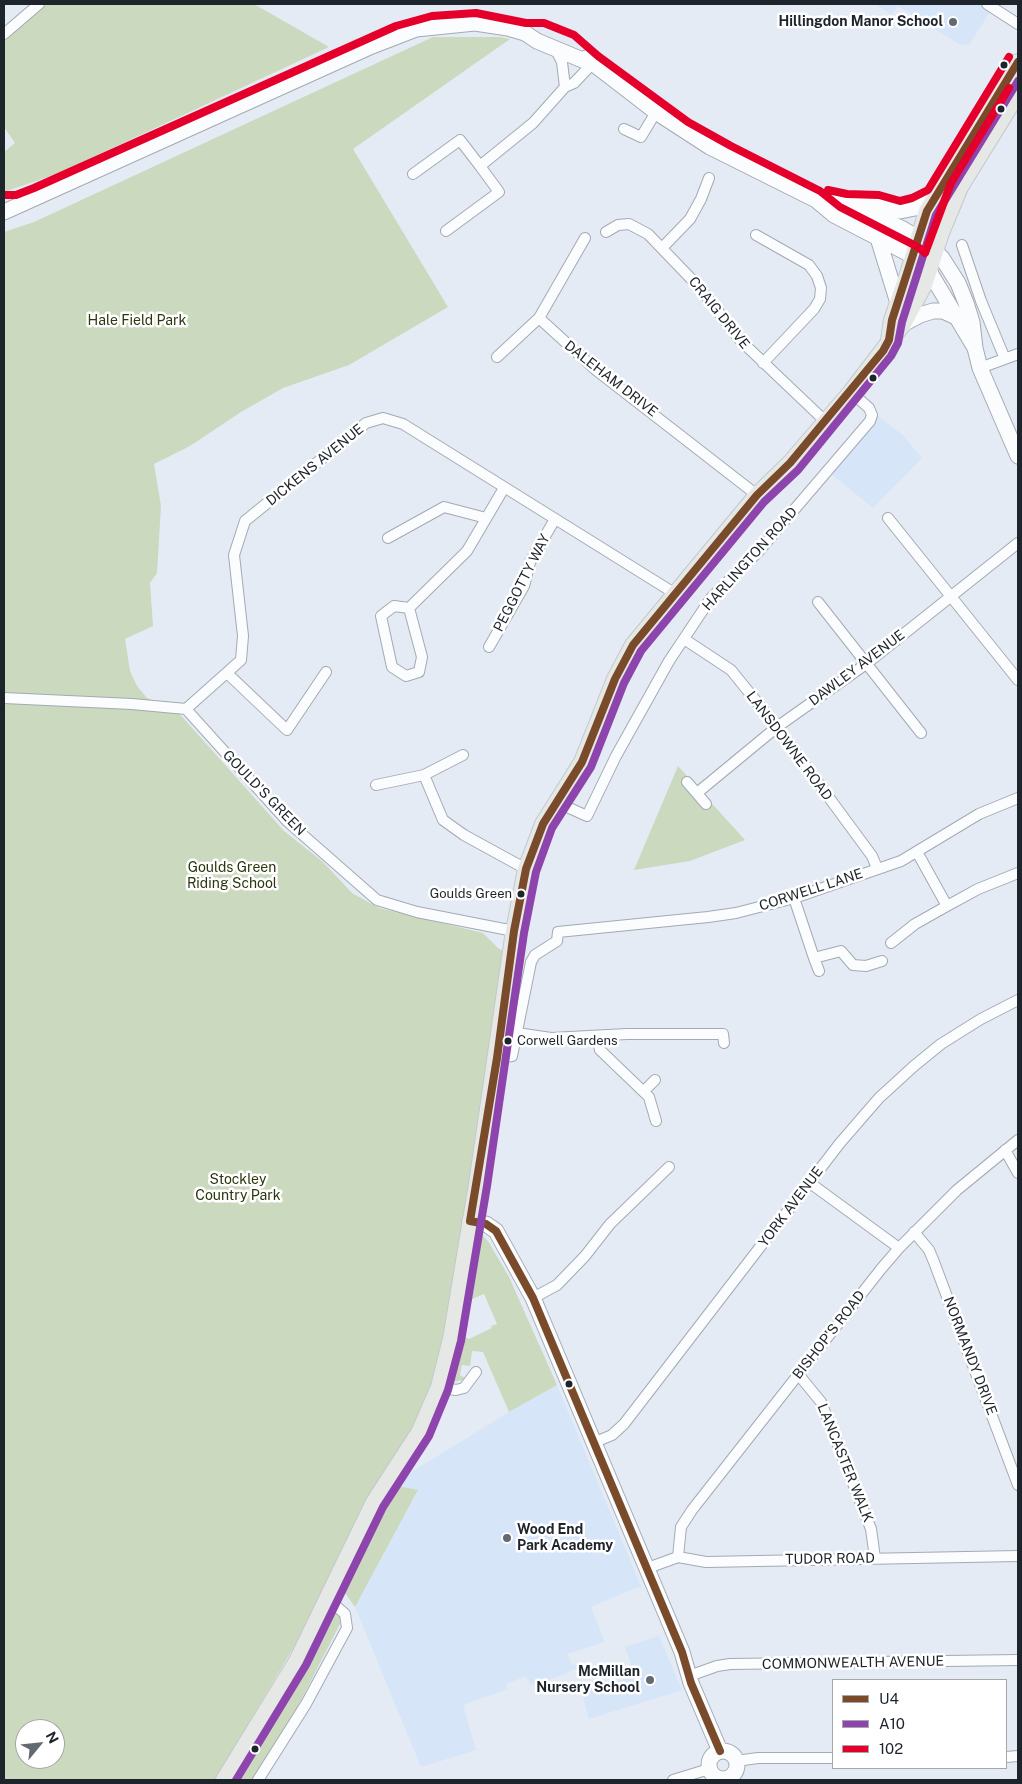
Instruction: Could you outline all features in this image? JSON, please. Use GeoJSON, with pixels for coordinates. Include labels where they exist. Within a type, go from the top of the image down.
{"type":"FeatureCollection","features":[{"type":"Feature","properties":{"kind":"main road"},"geometry":{"type":"LineString","coordinates":[[4,212],[11,205],[398,35],[434,26],[475,23],[525,33],[592,64]]}},
{"type":"Feature","properties":{"kind":"main road"},"geometry":{"type":"LineString","coordinates":[[525,33],[534,32],[554,37],[570,44],[592,64],[656,112],[710,147],[816,200],[834,214],[913,256],[929,271],[975,348]]}},
{"type":"Feature","properties":{"kind":"main road"},"geometry":{"type":"LineString","coordinates":[[889,340],[892,320],[918,236],[935,196],[1018,62]]}},
{"type":"Feature","properties":{"kind":"main road"},"geometry":{"type":"LineString","coordinates":[[224,1780],[297,1661],[374,1502],[420,1431],[439,1387],[451,1339],[497,1058],[514,931],[526,869],[543,824],[582,762],[615,679],[633,645],[674,593],[757,495],[790,463],[851,392],[903,324],[924,285],[935,250],[966,175],[1018,93]]}},
{"type":"Feature","properties":{"kind":"main road"},"geometry":{"type":"LineString","coordinates":[[846,204],[878,205],[900,211],[915,208],[935,196]]}},
{"type":"Feature","properties":{"kind":"main road"},"geometry":{"type":"LineString","coordinates":[[816,200],[836,200],[846,204],[918,236],[935,250],[958,282],[972,322],[980,368],[1018,456]]}},
{"type":"Feature","properties":{"kind":"main road"},"geometry":{"type":"LineString","coordinates":[[878,238],[898,303]]}},
{"type":"Feature","properties":{"kind":"main road"},"geometry":{"type":"LineString","coordinates":[[903,324],[934,311],[943,311],[956,317]]}},
{"type":"Feature","properties":{"kind":"main road"},"geometry":{"type":"LineString","coordinates":[[470,1221],[486,1224],[499,1235],[533,1298],[645,1569],[682,1652],[689,1676],[720,1751]]}},
{"type":"Feature","properties":{"kind":"main road"},"geometry":{"type":"LineString","coordinates":[[720,1751],[730,1752],[736,1761],[736,1770],[730,1779],[719,1779],[709,1769],[711,1757],[720,1751]]}},
{"type":"Feature","properties":{"kind":"street"},"geometry":{"type":"LineString","coordinates":[[4,34],[39,4]]}},
{"type":"Feature","properties":{"kind":"street"},"geometry":{"type":"LineString","coordinates":[[987,4],[1018,24]]}},
{"type":"Feature","properties":{"kind":"street"},"geometry":{"type":"LineString","coordinates":[[555,48],[562,62],[565,87]]}},
{"type":"Feature","properties":{"kind":"street"},"geometry":{"type":"LineString","coordinates":[[480,166],[533,123],[565,87],[574,82],[592,64]]}},
{"type":"Feature","properties":{"kind":"street"},"geometry":{"type":"LineString","coordinates":[[624,129],[641,137],[656,112]]}},
{"type":"Feature","properties":{"kind":"street"},"geometry":{"type":"LineString","coordinates":[[413,174],[460,140],[499,192],[446,231]]}},
{"type":"Feature","properties":{"kind":"street"},"geometry":{"type":"LineString","coordinates":[[662,248],[690,218],[701,199],[709,178]]}},
{"type":"Feature","properties":{"kind":"street","name":"CRAIG DRIVE"},"geometry":{"type":"LineString","coordinates":[[606,232],[618,225],[629,224],[648,234],[700,287],[732,331],[825,422]]}},
{"type":"Feature","properties":{"kind":"street"},"geometry":{"type":"LineString","coordinates":[[756,235],[810,265],[817,276],[821,288],[820,299],[814,309],[763,363]]}},
{"type":"Feature","properties":{"kind":"street"},"geometry":{"type":"LineString","coordinates":[[497,357],[540,318],[585,238]]}},
{"type":"Feature","properties":{"kind":"street"},"geometry":{"type":"LineString","coordinates":[[962,246],[981,301],[1005,359]]}},
{"type":"Feature","properties":{"kind":"street","name":"DALEHAM DRIVE"},"geometry":{"type":"LineString","coordinates":[[540,318],[596,370],[757,495]]}},
{"type":"Feature","properties":{"kind":"street"},"geometry":{"type":"LineString","coordinates":[[980,368],[1018,354]]}},
{"type":"Feature","properties":{"kind":"street","name":"HARLINGTON ROAD"},"geometry":{"type":"LineString","coordinates":[[556,802],[587,816],[621,748],[669,661],[711,598],[758,552],[870,421],[872,415],[869,408],[851,392]]}},
{"type":"Feature","properties":{"kind":"street","name":"DICKENS AVENUE"},"geometry":{"type":"LineString","coordinates":[[186,709],[241,660],[243,636],[234,555],[245,521],[366,423],[383,418],[403,424],[674,593]]}},
{"type":"Feature","properties":{"kind":"street"},"geometry":{"type":"LineString","coordinates":[[409,608],[467,551],[504,488]]}},
{"type":"Feature","properties":{"kind":"street"},"geometry":{"type":"LineString","coordinates":[[388,538],[444,507],[486,518]]}},
{"type":"Feature","properties":{"kind":"street"},"geometry":{"type":"LineString","coordinates":[[888,518],[1018,680]]}},
{"type":"Feature","properties":{"kind":"street","name":"PEGGOTTY WAY"},"geometry":{"type":"LineString","coordinates":[[489,647],[524,586],[530,562],[555,520]]}},
{"type":"Feature","properties":{"kind":"street","name":"DAWLEY AVENUE"},"geometry":{"type":"LineString","coordinates":[[697,793],[734,760],[866,664],[1018,543]]}},
{"type":"Feature","properties":{"kind":"street"},"geometry":{"type":"LineString","coordinates":[[818,602],[921,733]]}},
{"type":"Feature","properties":{"kind":"street"},"geometry":{"type":"LineString","coordinates":[[394,606],[409,608],[422,657],[419,672],[406,676],[392,667],[381,616],[394,606]]}},
{"type":"Feature","properties":{"kind":"street","name":"LANSDOWNE ROAD"},"geometry":{"type":"LineString","coordinates":[[684,639],[731,670],[777,727],[872,856],[877,868]]}},
{"type":"Feature","properties":{"kind":"street"},"geometry":{"type":"LineString","coordinates":[[227,672],[287,730],[326,672]]}},
{"type":"Feature","properties":{"kind":"street"},"geometry":{"type":"LineString","coordinates":[[4,698],[132,704],[186,709]]}},
{"type":"Feature","properties":{"kind":"street","name":"GOULD'S GREEN"},"geometry":{"type":"LineString","coordinates":[[186,709],[287,821],[377,900],[417,912],[514,931]]}},
{"type":"Feature","properties":{"kind":"street"},"geometry":{"type":"LineString","coordinates":[[376,785],[424,775],[464,755]]}},
{"type":"Feature","properties":{"kind":"street"},"geometry":{"type":"LineString","coordinates":[[424,775],[443,820],[464,835],[526,869]]}},
{"type":"Feature","properties":{"kind":"street"},"geometry":{"type":"LineString","coordinates":[[687,782],[706,804]]}},
{"type":"Feature","properties":{"kind":"street","name":"CORWELL LANE"},"geometry":{"type":"LineString","coordinates":[[517,1033],[531,962],[535,955],[557,941],[558,932],[736,913],[794,898],[877,868],[901,862],[979,814],[1018,798]]}},
{"type":"Feature","properties":{"kind":"street"},"geometry":{"type":"LineString","coordinates":[[917,852],[947,906]]}},
{"type":"Feature","properties":{"kind":"street"},"geometry":{"type":"LineString","coordinates":[[891,943],[915,924],[947,906],[978,889],[1018,873]]}},
{"type":"Feature","properties":{"kind":"street"},"geometry":{"type":"LineString","coordinates":[[794,898],[819,971]]}},
{"type":"Feature","properties":{"kind":"street"},"geometry":{"type":"LineString","coordinates":[[814,958],[841,951],[853,965],[866,966],[882,961]]}},
{"type":"Feature","properties":{"kind":"street","name":"YORK AVENUE"},"geometry":{"type":"LineString","coordinates":[[593,1443],[612,1435],[624,1424],[856,1123],[901,1077],[955,1035],[1018,1000]]}},
{"type":"Feature","properties":{"kind":"street"},"geometry":{"type":"LineString","coordinates":[[497,1058],[512,1056],[517,1033],[551,1038],[723,1034],[724,1042]]}},
{"type":"Feature","properties":{"kind":"street"},"geometry":{"type":"LineString","coordinates":[[596,1036],[600,1050],[644,1091],[652,1104],[656,1121]]}},
{"type":"Feature","properties":{"kind":"street"},"geometry":{"type":"LineString","coordinates":[[644,1091],[655,1080]]}},
{"type":"Feature","properties":{"kind":"street","name":"BISHOP'S ROAD"},"geometry":{"type":"LineString","coordinates":[[678,1557],[681,1527],[686,1519],[798,1374],[899,1248],[962,1185],[1018,1140]]}},
{"type":"Feature","properties":{"kind":"street"},"geometry":{"type":"LineString","coordinates":[[1004,1150],[1018,1173]]}},
{"type":"Feature","properties":{"kind":"street"},"geometry":{"type":"LineString","coordinates":[[533,1298],[552,1288],[567,1275],[610,1224],[662,1180],[669,1167]]}},
{"type":"Feature","properties":{"kind":"street"},"geometry":{"type":"LineString","coordinates":[[810,1183],[899,1248]]}},
{"type":"Feature","properties":{"kind":"street","name":"NORMANDY DRIVE"},"geometry":{"type":"LineString","coordinates":[[914,1232],[928,1250],[934,1262],[1018,1485]]}},
{"type":"Feature","properties":{"kind":"street"},"geometry":{"type":"LineString","coordinates":[[439,1387],[456,1390],[464,1388],[476,1372]]}},
{"type":"Feature","properties":{"kind":"street","name":"LANCASTER WALK"},"geometry":{"type":"LineString","coordinates":[[798,1374],[821,1402],[871,1529],[875,1558]]}},
{"type":"Feature","properties":{"kind":"street","name":"TUDOR ROAD"},"geometry":{"type":"LineString","coordinates":[[678,1557],[706,1562],[1018,1556]]}},
{"type":"Feature","properties":{"kind":"street"},"geometry":{"type":"LineString","coordinates":[[645,1569],[678,1557]]}},
{"type":"Feature","properties":{"kind":"street"},"geometry":{"type":"LineString","coordinates":[[258,1780],[306,1704],[348,1628],[345,1614],[327,1598]]}},
{"type":"Feature","properties":{"kind":"street","name":"COMMONWEALTH AVENUE"},"geometry":{"type":"LineString","coordinates":[[689,1676],[717,1666],[730,1664],[1018,1660]]}},
{"type":"Feature","properties":{"kind":"street"},"geometry":{"type":"LineString","coordinates":[[736,1761],[758,1758],[832,1758]]}},
{"type":"Feature","properties":{"kind":"street"},"geometry":{"type":"LineString","coordinates":[[673,1780],[709,1769]]}},
{"type":"Feature","properties":{"kind":"shaded area","name":"Hillingdon Manor School"},"geometry":{"type":"Polygon","coordinates":[[[875,4],[996,4],[1018,16],[1018,28],[990,12],[969,45],[959,44],[898,6],[892,15],[875,4]]]}},
{"type":"Feature","properties":{"kind":"shaded area"},"geometry":{"type":"Polygon","coordinates":[[[878,416],[904,436],[922,458],[873,508],[830,473],[878,416]]]}},
{"type":"Feature","properties":{"kind":"shaded area","name":"Wood End Park Academy"},"geometry":{"type":"Polygon","coordinates":[[[557,1385],[641,1586],[591,1607],[605,1642],[567,1654],[572,1665],[576,1664],[578,1668],[542,1683],[541,1680],[530,1685],[526,1676],[506,1684],[508,1689],[463,1705],[476,1750],[421,1767],[355,1607],[418,1491],[400,1485],[405,1476],[557,1385]]]}},
{"type":"Feature","properties":{"kind":"shaded area","name":"McMillan Nursery School"},"geometry":{"type":"Polygon","coordinates":[[[659,1636],[682,1690],[589,1719],[581,1691],[635,1676],[625,1647],[659,1636]]]}},
{"type":"Feature","properties":{"kind":"green space"},"geometry":{"type":"Polygon","coordinates":[[[39,4],[254,4],[329,47],[59,173],[4,192],[4,152],[15,143],[4,127],[4,34],[39,4]]]}},
{"type":"Feature","properties":{"kind":"green space","name":"Stockley Country Park"},"geometry":{"type":"Polygon","coordinates":[[[433,37],[500,37],[510,39],[353,149],[448,307],[349,365],[283,388],[241,412],[190,446],[154,464],[161,506],[157,573],[150,583],[153,626],[125,639],[130,671],[137,686],[147,698],[177,711],[284,831],[323,862],[352,893],[379,908],[483,933],[499,949],[512,953],[445,1366],[326,1593],[215,1780],[4,1780],[4,232],[34,222],[433,37]]]}},
{"type":"Feature","properties":{"kind":"green space"},"geometry":{"type":"Polygon","coordinates":[[[678,766],[745,840],[690,861],[634,870],[678,766]]]}},
{"type":"Feature","properties":{"kind":"green space"},"geometry":{"type":"Polygon","coordinates":[[[478,1235],[482,1235],[488,1241],[509,1277],[557,1385],[509,1412],[483,1352],[472,1351],[470,1366],[462,1365],[460,1375],[465,1378],[463,1380],[453,1382],[448,1376],[475,1239],[478,1235]],[[484,1294],[465,1302],[470,1305],[465,1337],[469,1339],[497,1324],[484,1294]]]}},
{"type":"Feature","properties":{"kind":"green space"},"geometry":{"type":"Polygon","coordinates":[[[394,1485],[418,1490],[355,1607],[340,1586],[367,1527],[394,1485]]]}},
{"type":"Feature","properties":{"kind":"green space"},"geometry":{"type":"Polygon","coordinates":[[[328,1608],[338,1613],[342,1620],[274,1753],[258,1780],[225,1780],[328,1608]]]}},
{"type":"Feature","properties":{"kind":"transit line","name":"102"},"geometry":{"type":"LineString","coordinates":[[4,195],[16,195],[34,188],[396,26],[432,16],[476,13],[526,23],[544,23],[574,35],[598,56],[688,122],[820,191],[840,207],[918,247],[925,253],[951,183],[1009,88]]}},
{"type":"Feature","properties":{"kind":"transit line","name":"102"},"geometry":{"type":"LineString","coordinates":[[828,190],[847,194],[879,195],[900,201],[912,198],[928,190],[1009,57]]}},
{"type":"Feature","properties":{"kind":"transit line","name":"U4"},"geometry":{"type":"LineString","coordinates":[[470,1221],[497,1058],[514,931],[526,869],[543,824],[582,762],[615,679],[633,645],[757,495],[790,463],[883,351],[889,340],[892,320],[927,211],[1018,62]]}},
{"type":"Feature","properties":{"kind":"transit line","name":"A10"},"geometry":{"type":"LineString","coordinates":[[236,1780],[306,1665],[383,1507],[429,1436],[448,1390],[461,1341],[487,1186],[524,933],[536,872],[552,828],[591,767],[624,683],[641,651],[764,502],[798,470],[891,356],[898,343],[902,322],[936,215],[1018,81]]}},
{"type":"Feature","properties":{"kind":"transit line","name":"U4"},"geometry":{"type":"LineString","coordinates":[[470,1221],[486,1224],[496,1231],[533,1298],[682,1652],[691,1683],[720,1751]]}},
{"type":"Feature","properties":{"kind":"place","name":"Hillingdon Manor School"},"geometry":{"type":"Point","coordinates":[953,22]}},
{"type":"Feature","properties":{"kind":"place","name":"Goulds Green"},"geometry":{"type":"Point","coordinates":[521,894]}},
{"type":"Feature","properties":{"kind":"place","name":"Corwell Gardens"},"geometry":{"type":"Point","coordinates":[508,1041]}},
{"type":"Feature","properties":{"kind":"place","name":"Wood End Park Academy"},"geometry":{"type":"Point","coordinates":[507,1538]}},
{"type":"Feature","properties":{"kind":"place","name":"McMillan Nursery School"},"geometry":{"type":"Point","coordinates":[650,1680]}},
{"type":"Feature","properties":{"kind":"park label","name":"Hale Field Park"},"geometry":{"type":"Point","coordinates":[137,321]}},
{"type":"Feature","properties":{"kind":"park label","name":"Goulds Green Riding School"},"geometry":{"type":"Point","coordinates":[232,876]}}]}
